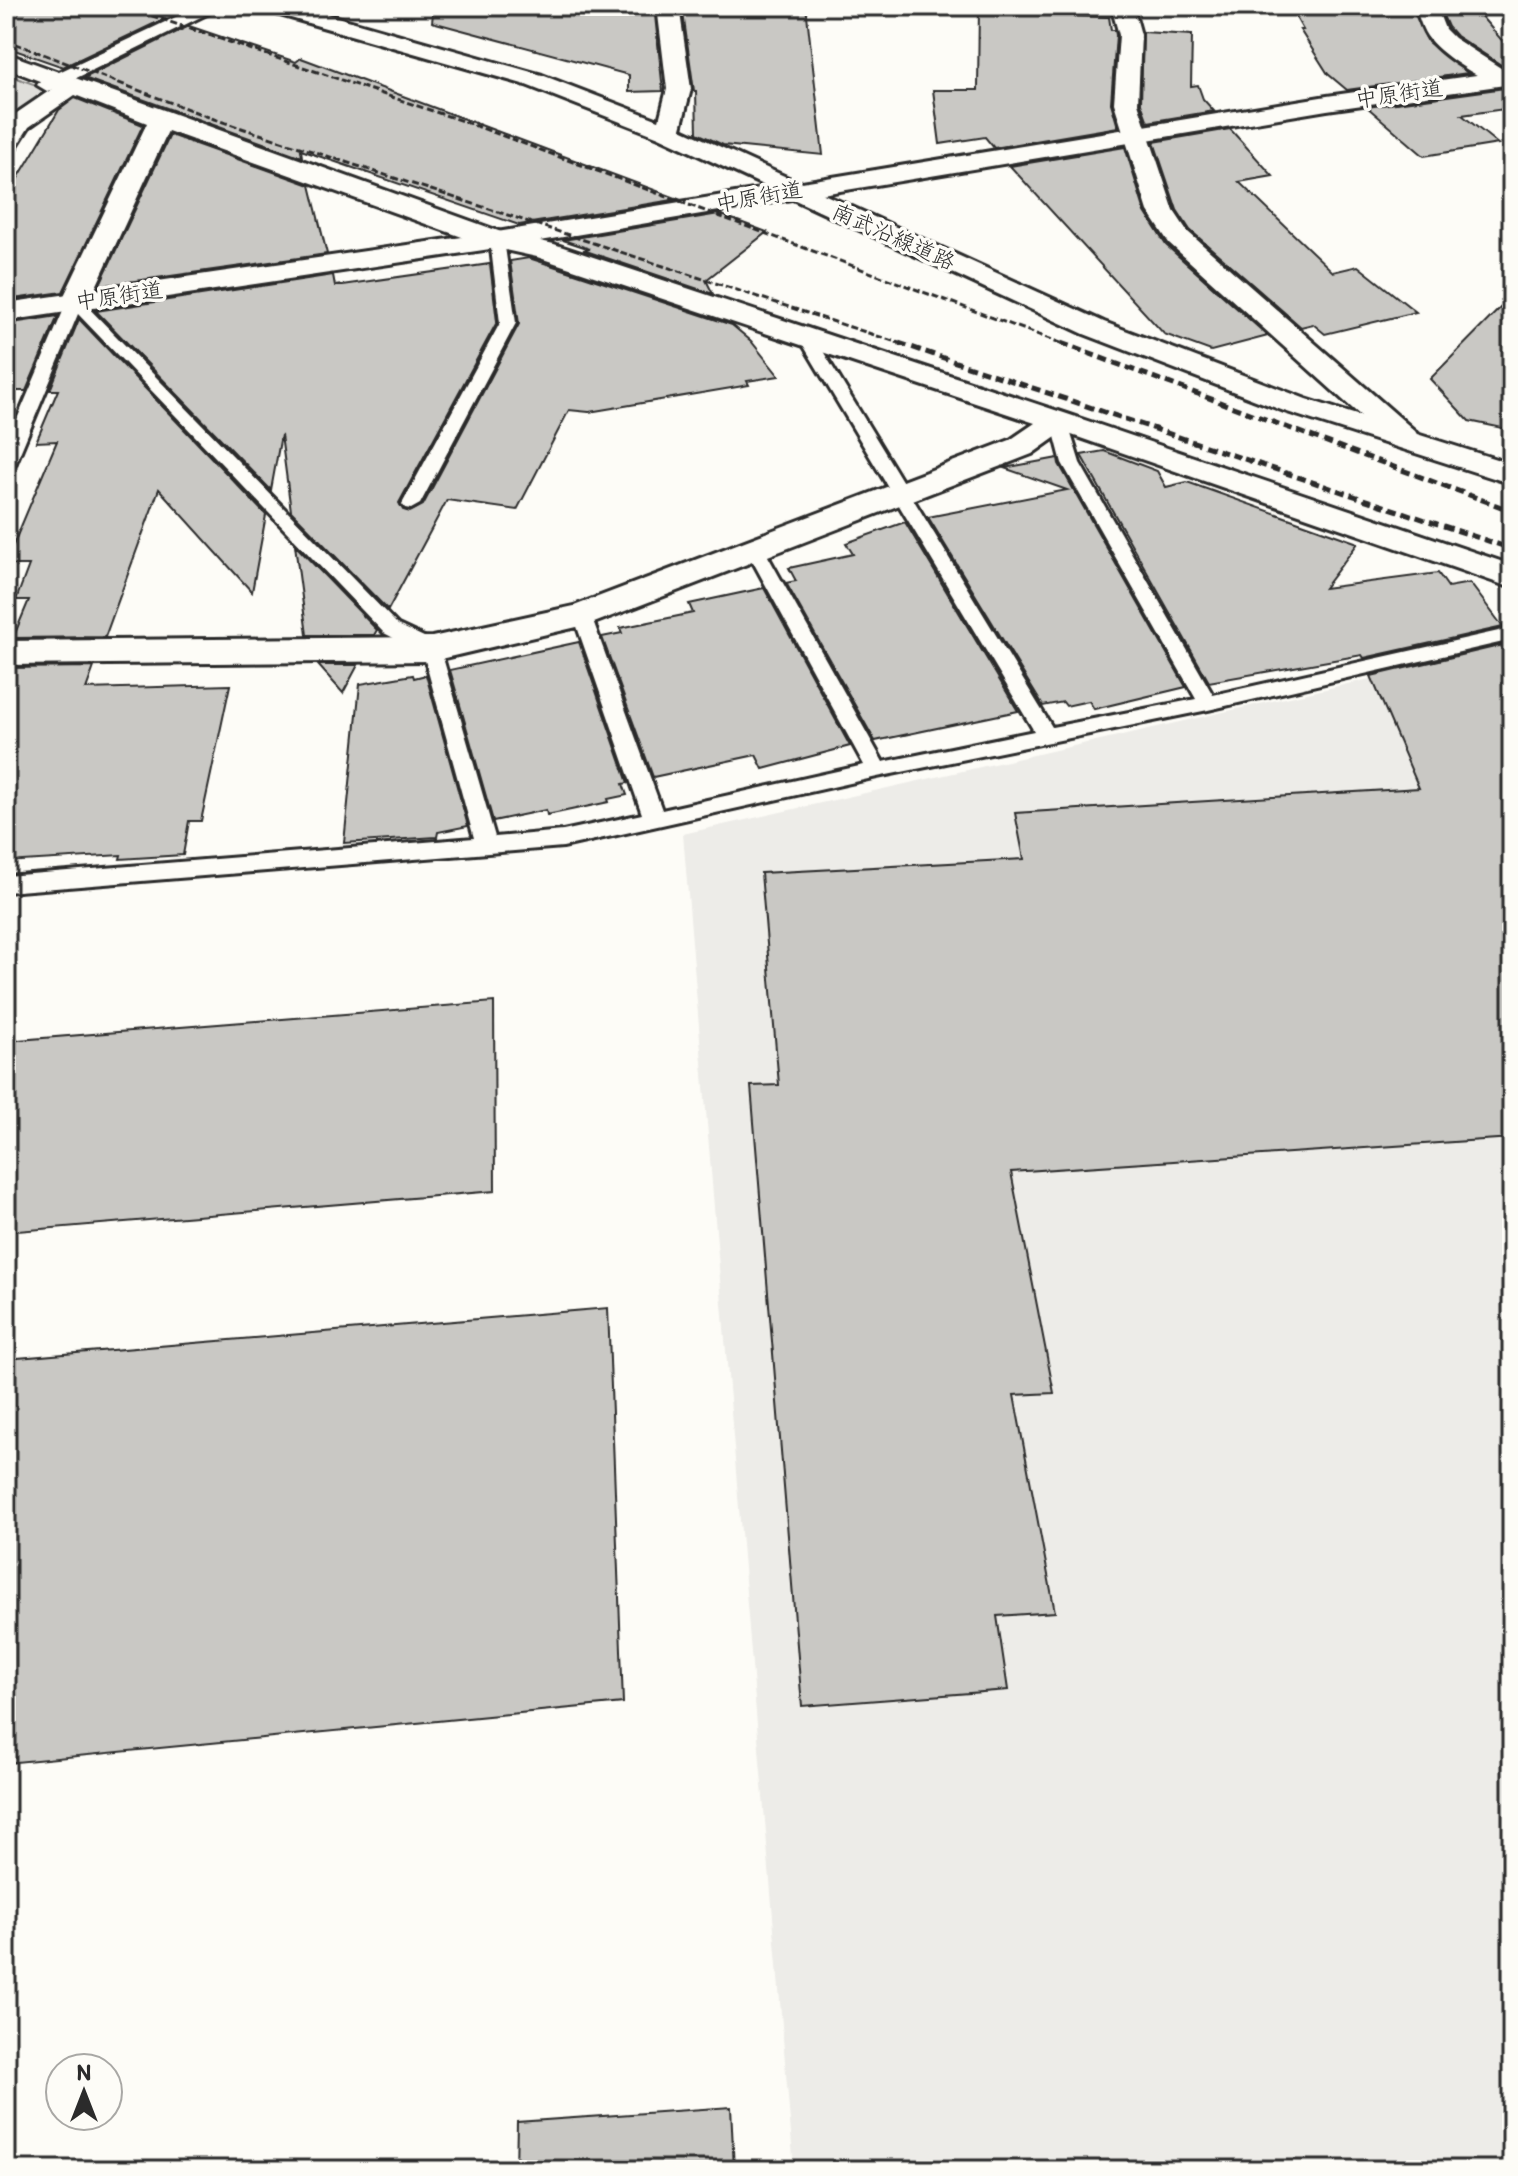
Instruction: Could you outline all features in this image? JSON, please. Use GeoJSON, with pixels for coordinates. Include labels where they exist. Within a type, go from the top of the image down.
{"type":"FeatureCollection","features":[{"type":"Feature","properties":{"kind":"street"},"geometry":{"type":"LineString","coordinates":[[6,144],[20,122],[61,83],[214,6]]}},
{"type":"Feature","properties":{"kind":"street","name":"南武沿線道路"},"geometry":{"type":"LineString","coordinates":[[274,6],[534,80],[668,132],[1094,328],[1295,405],[1512,474]]}},
{"type":"Feature","properties":{"kind":"street"},"geometry":{"type":"LineString","coordinates":[[668,6],[679,89],[668,132]]}},
{"type":"Feature","properties":{"kind":"street"},"geometry":{"type":"LineString","coordinates":[[1122,6],[1130,35],[1126,103],[1161,211],[1178,237],[1404,438]]}},
{"type":"Feature","properties":{"kind":"street"},"geometry":{"type":"LineString","coordinates":[[1425,6],[1432,16],[1434,29],[1444,41],[1507,78]]}},
{"type":"Feature","properties":{"kind":"street"},"geometry":{"type":"LineString","coordinates":[[6,60],[161,120],[497,240],[544,250],[1059,421],[1512,577]]}},
{"type":"Feature","properties":{"kind":"street","name":"中原街道"},"geometry":{"type":"LineString","coordinates":[[6,312],[497,240],[1135,135],[1507,78]]}},
{"type":"Feature","properties":{"kind":"street"},"geometry":{"type":"LineString","coordinates":[[75,302],[161,120]]}},
{"type":"Feature","properties":{"kind":"street"},"geometry":{"type":"LineString","coordinates":[[6,653],[432,649],[582,615],[1021,447],[1059,421]]}},
{"type":"Feature","properties":{"kind":"lane"},"geometry":{"type":"LineString","coordinates":[[411,504],[508,323],[497,240]]}},
{"type":"Feature","properties":{"kind":"lane"},"geometry":{"type":"LineString","coordinates":[[6,465],[75,302],[391,629],[432,649],[487,847]]}},
{"type":"Feature","properties":{"kind":"lane"},"geometry":{"type":"LineString","coordinates":[[807,338],[1048,737]]}},
{"type":"Feature","properties":{"kind":"lane"},"geometry":{"type":"LineString","coordinates":[[1059,421],[1071,463],[1208,703]]}},
{"type":"Feature","properties":{"kind":"lane"},"geometry":{"type":"LineString","coordinates":[[755,549],[877,770]]}},
{"type":"Feature","properties":{"kind":"lane"},"geometry":{"type":"LineString","coordinates":[[582,615],[654,817]]}},
{"type":"Feature","properties":{"kind":"lane"},"geometry":{"type":"LineString","coordinates":[[6,884],[563,839],[654,817],[1208,703],[1512,634]]}},
{"type":"Feature","properties":{"kind":"shaded area"},"geometry":{"type":"Polygon","coordinates":[[[6,74],[50,90],[6,124],[6,74]]]}},
{"type":"Feature","properties":{"kind":"shaded area"},"geometry":{"type":"Polygon","coordinates":[[[1512,647],[1512,2170],[794,2170],[683,834],[1512,647]]]}},
{"type":"Feature","properties":{"kind":"building"},"geometry":{"type":"Polygon","coordinates":[[[6,6],[128,6],[166,18],[63,67],[6,47],[6,6]]]}},
{"type":"Feature","properties":{"kind":"building"},"geometry":{"type":"Polygon","coordinates":[[[434,6],[654,6],[663,91],[629,92],[629,75],[432,22],[434,6]]]}},
{"type":"Feature","properties":{"kind":"building"},"geometry":{"type":"Polygon","coordinates":[[[682,6],[806,6],[823,155],[723,145],[697,133],[696,91],[682,6]]]}},
{"type":"Feature","properties":{"kind":"building"},"geometry":{"type":"Polygon","coordinates":[[[979,6],[1039,6],[1039,15],[1109,17],[1111,30],[1115,30],[1116,35],[1111,103],[1118,127],[994,148],[985,137],[940,144],[933,90],[978,90],[979,6]]]}},
{"type":"Feature","properties":{"kind":"building"},"geometry":{"type":"Polygon","coordinates":[[[1350,6],[1354,12],[1413,10],[1428,42],[1468,73],[1347,90],[1328,74],[1300,30],[1303,30],[1290,7],[1350,6]]]}},
{"type":"Feature","properties":{"kind":"building"},"geometry":{"type":"Polygon","coordinates":[[[1474,8],[1512,52],[1512,67],[1506,68],[1456,36],[1440,9],[1474,8]]]}},
{"type":"Feature","properties":{"kind":"building"},"geometry":{"type":"Polygon","coordinates":[[[189,26],[296,62],[301,58],[679,199],[519,225],[301,150],[302,157],[84,78],[189,26]]]}},
{"type":"Feature","properties":{"kind":"building"},"geometry":{"type":"Polygon","coordinates":[[[1143,32],[1192,35],[1191,86],[1198,85],[1203,99],[1214,111],[1148,122],[1141,103],[1143,32]]]}},
{"type":"Feature","properties":{"kind":"building"},"geometry":{"type":"Polygon","coordinates":[[[1512,87],[1512,108],[1462,115],[1498,144],[1424,156],[1367,107],[1512,87]]]}},
{"type":"Feature","properties":{"kind":"building"},"geometry":{"type":"Polygon","coordinates":[[[75,98],[143,125],[63,292],[6,300],[6,198],[59,110],[75,98]]]}},
{"type":"Feature","properties":{"kind":"building"},"geometry":{"type":"Polygon","coordinates":[[[1230,129],[1273,176],[1239,182],[1333,272],[1358,266],[1416,312],[1325,334],[1313,324],[1301,327],[1190,230],[1177,210],[1154,142],[1230,129]]]}},
{"type":"Feature","properties":{"kind":"building"},"geometry":{"type":"Polygon","coordinates":[[[170,135],[310,185],[327,254],[99,286],[170,135]]]}},
{"type":"Feature","properties":{"kind":"building"},"geometry":{"type":"Polygon","coordinates":[[[1125,147],[1145,212],[1166,245],[1268,336],[1211,351],[1164,334],[1010,166],[1125,147]]]}},
{"type":"Feature","properties":{"kind":"building"},"geometry":{"type":"Polygon","coordinates":[[[719,214],[767,232],[706,280],[713,294],[583,250],[590,249],[563,240],[719,214]]]}},
{"type":"Feature","properties":{"kind":"building"},"geometry":{"type":"Polygon","coordinates":[[[529,258],[732,325],[751,341],[779,376],[747,381],[749,385],[589,412],[569,410],[517,510],[447,500],[388,610],[291,511],[281,435],[271,490],[96,311],[333,275],[335,286],[490,264],[497,322],[399,503],[403,510],[410,512],[423,505],[519,324],[510,261],[529,258]]]}},
{"type":"Feature","properties":{"kind":"building"},"geometry":{"type":"Polygon","coordinates":[[[1512,296],[1512,430],[1469,421],[1430,379],[1512,296]]]}},
{"type":"Feature","properties":{"kind":"building"},"geometry":{"type":"Polygon","coordinates":[[[58,316],[26,391],[6,391],[6,324],[58,316]]]}},
{"type":"Feature","properties":{"kind":"building"},"geometry":{"type":"Polygon","coordinates":[[[79,319],[266,515],[252,592],[159,489],[105,637],[13,638],[29,600],[16,600],[29,565],[6,565],[6,562],[57,441],[36,442],[58,390],[50,390],[79,319]]]}},
{"type":"Feature","properties":{"kind":"building"},"geometry":{"type":"Polygon","coordinates":[[[1104,451],[1157,471],[1166,487],[1187,482],[1358,543],[1324,588],[1438,573],[1448,587],[1470,583],[1503,627],[1364,658],[1362,655],[1209,682],[1081,455],[1104,451]]]}},
{"type":"Feature","properties":{"kind":"building"},"geometry":{"type":"Polygon","coordinates":[[[1058,458],[1186,687],[1094,709],[1089,701],[1066,706],[1063,702],[1043,706],[928,517],[1067,490],[1004,468],[1058,458]]]}},
{"type":"Feature","properties":{"kind":"building"},"geometry":{"type":"Polygon","coordinates":[[[905,522],[1018,711],[875,741],[786,583],[796,581],[789,568],[853,554],[846,543],[905,522]]]}},
{"type":"Feature","properties":{"kind":"building"},"geometry":{"type":"Polygon","coordinates":[[[295,545],[377,630],[374,635],[307,635],[295,545]]]}},
{"type":"Feature","properties":{"kind":"building"},"geometry":{"type":"Polygon","coordinates":[[[764,588],[850,746],[763,769],[756,755],[653,777],[602,637],[622,633],[620,628],[693,613],[689,604],[764,588]]]}},
{"type":"Feature","properties":{"kind":"building"},"geometry":{"type":"Polygon","coordinates":[[[579,642],[628,783],[623,784],[627,795],[608,799],[609,802],[547,815],[546,810],[493,821],[450,670],[579,642]]]}},
{"type":"Feature","properties":{"kind":"building"},"geometry":{"type":"Polygon","coordinates":[[[1512,643],[1512,1138],[1011,1172],[1054,1393],[1014,1395],[1055,1612],[997,1616],[1008,1690],[802,1706],[751,1086],[779,1085],[761,873],[1024,859],[1015,813],[1419,788],[1371,676],[1512,643]]]}},
{"type":"Feature","properties":{"kind":"building"},"geometry":{"type":"Polygon","coordinates":[[[318,665],[358,665],[343,693],[318,665]]]}},
{"type":"Feature","properties":{"kind":"building"},"geometry":{"type":"Polygon","coordinates":[[[94,667],[86,689],[230,685],[201,821],[189,821],[183,855],[120,859],[121,855],[6,862],[6,668],[94,667]]]}},
{"type":"Feature","properties":{"kind":"building"},"geometry":{"type":"Polygon","coordinates":[[[413,675],[414,678],[426,675],[468,826],[438,832],[437,837],[344,843],[360,684],[413,675]]]}},
{"type":"Feature","properties":{"kind":"building"},"geometry":{"type":"Polygon","coordinates":[[[494,1002],[495,1191],[6,1232],[6,1041],[494,1002]]]}},
{"type":"Feature","properties":{"kind":"building"},"geometry":{"type":"Polygon","coordinates":[[[608,1308],[623,1703],[6,1763],[6,1359],[608,1308]]]}},
{"type":"Feature","properties":{"kind":"building"},"geometry":{"type":"Polygon","coordinates":[[[731,2107],[734,2170],[516,2170],[517,2122],[731,2107]]]}},
{"type":"Feature","properties":{"kind":"railway"},"geometry":{"type":"LineString","coordinates":[[123,6],[468,123],[1066,345]]}},
{"type":"Feature","properties":{"kind":"railway"},"geometry":{"type":"LineString","coordinates":[[6,40],[214,119],[903,344]]}},
{"type":"Feature","properties":{"kind":"railway"},"geometry":{"type":"LineString","coordinates":[[899,343],[903,344]]}},
{"type":"Feature","properties":{"kind":"railway"},"geometry":{"type":"LineString","coordinates":[[1061,343],[1512,511]]}},
{"type":"Feature","properties":{"kind":"railway"},"geometry":{"type":"LineString","coordinates":[[903,344],[1512,549]]}}]}
